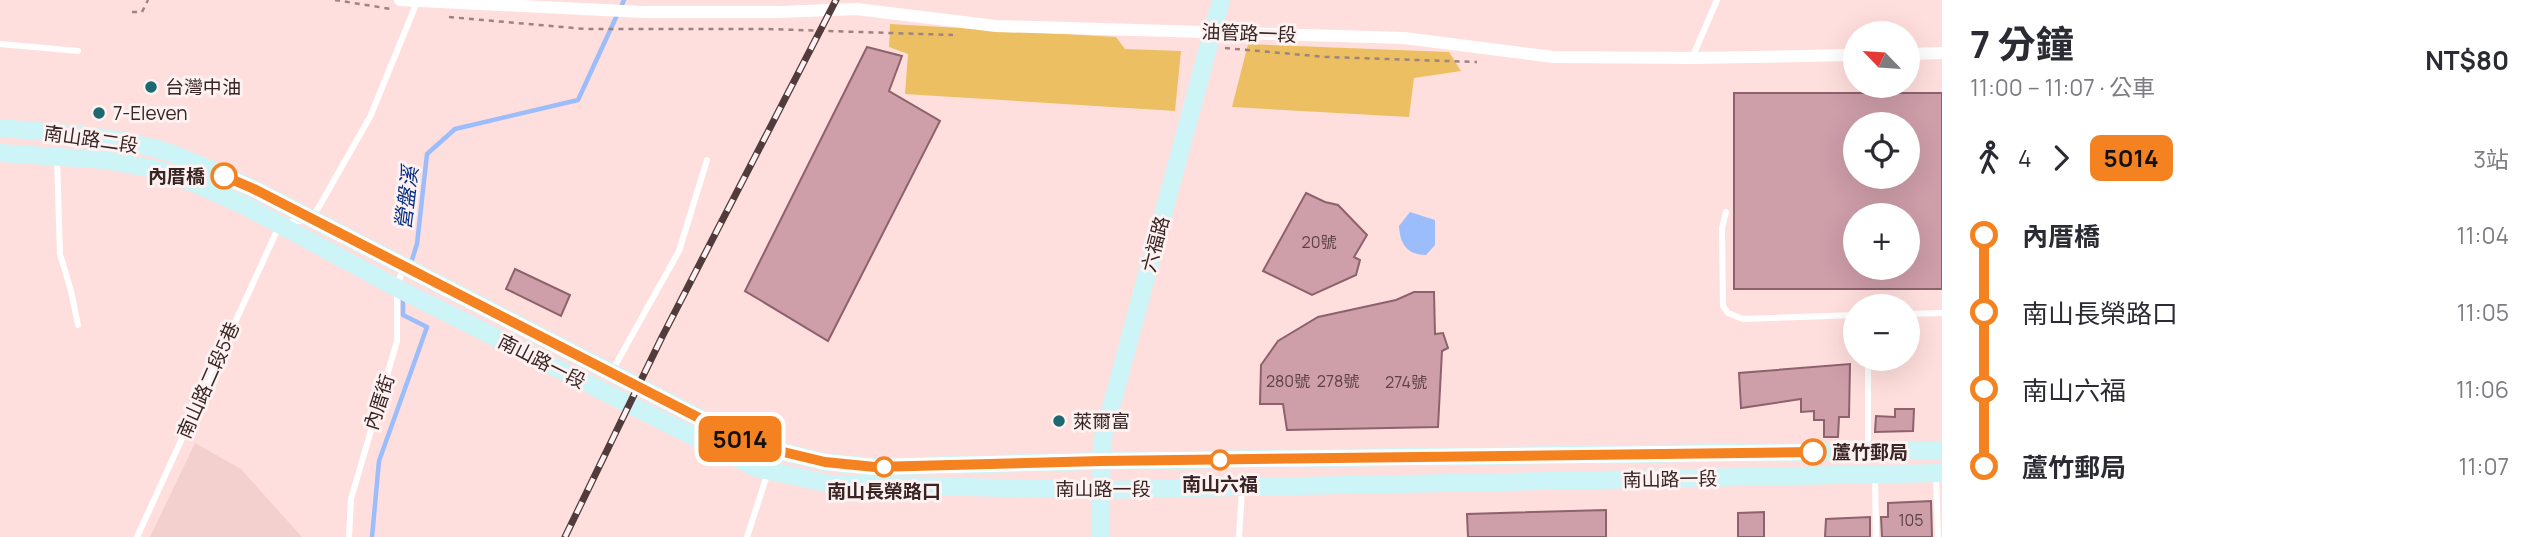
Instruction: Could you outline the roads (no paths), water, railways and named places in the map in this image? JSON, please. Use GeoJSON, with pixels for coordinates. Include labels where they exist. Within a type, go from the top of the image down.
{"type":"FeatureCollection","features":[{"type":"Feature","properties":{"kind":"street"},"geometry":{"type":"LineString","coordinates":[[400,0],[417,1]]}},
{"type":"Feature","properties":{"kind":"street","name":"六福路"},"geometry":{"type":"LineString","coordinates":[[1100,537],[1102,441],[1221,0]]}},
{"type":"Feature","properties":{"kind":"street","name":"油管路一段"},"geometry":{"type":"LineString","coordinates":[[417,1],[643,12],[856,9],[996,26],[1210,39],[1404,38],[1552,57],[1843,55]]}},
{"type":"Feature","properties":{"kind":"street"},"geometry":{"type":"LineString","coordinates":[[1920,54],[1942,53]]}},
{"type":"Feature","properties":{"kind":"street","name":"南山路二段"},"geometry":{"type":"LineString","coordinates":[[0,128],[103,139],[170,153],[254,189],[405,268]]}},
{"type":"Feature","properties":{"kind":"street","name":"南山路二段"},"geometry":{"type":"LineString","coordinates":[[0,153],[105,160],[158,170],[280,223],[398,288]]}},
{"type":"Feature","properties":{"kind":"street","name":"南山路一段"},"geometry":{"type":"LineString","coordinates":[[405,268],[738,438],[825,462],[875,467],[1101,461],[1942,450]]}},
{"type":"Feature","properties":{"kind":"street","name":"南山路一段"},"geometry":{"type":"LineString","coordinates":[[398,288],[756,468],[831,484],[1100,490],[1939,473]]}},
{"type":"Feature","properties":{"kind":"street"},"geometry":{"type":"LineString","coordinates":[[1868,451],[1872,475]]}},
{"type":"Feature","properties":{"kind":"lane"},"geometry":{"type":"LineString","coordinates":[[1692,58],[1717,0]]}},
{"type":"Feature","properties":{"kind":"lane"},"geometry":{"type":"LineString","coordinates":[[280,223],[312,219],[370,117],[417,1]]}},
{"type":"Feature","properties":{"kind":"lane"},"geometry":{"type":"LineString","coordinates":[[0,44],[78,51]]}},
{"type":"Feature","properties":{"kind":"lane"},"geometry":{"type":"LineString","coordinates":[[57,157],[60,254],[78,325]]}},
{"type":"Feature","properties":{"kind":"lane"},"geometry":{"type":"LineString","coordinates":[[611,374],[679,251],[708,160]]}},
{"type":"Feature","properties":{"kind":"lane"},"geometry":{"type":"LineString","coordinates":[[1726,212],[1721,228],[1723,306],[1728,313],[1743,319],[1843,315]]}},
{"type":"Feature","properties":{"kind":"lane","name":"南山路二段5巷"},"geometry":{"type":"LineString","coordinates":[[137,537],[280,223]]}},
{"type":"Feature","properties":{"kind":"lane","name":"內厝街"},"geometry":{"type":"LineString","coordinates":[[349,537],[351,499],[397,341],[398,288],[405,268]]}},
{"type":"Feature","properties":{"kind":"lane"},"geometry":{"type":"LineString","coordinates":[[1920,314],[1942,313]]}},
{"type":"Feature","properties":{"kind":"lane"},"geometry":{"type":"LineString","coordinates":[[1868,371],[1868,451]]}},
{"type":"Feature","properties":{"kind":"lane"},"geometry":{"type":"LineString","coordinates":[[747,537],[769,471]]}},
{"type":"Feature","properties":{"kind":"lane"},"geometry":{"type":"LineString","coordinates":[[1938,537],[1939,473]]}},
{"type":"Feature","properties":{"kind":"lane"},"geometry":{"type":"LineString","coordinates":[[1872,475],[1876,537]]}},
{"type":"Feature","properties":{"kind":"lane"},"geometry":{"type":"LineString","coordinates":[[1239,537],[1243,487]]}},
{"type":"Feature","properties":{"kind":"water"},"geometry":{"type":"Polygon","coordinates":[[[1410,212],[1435,220],[1435,245],[1426,255],[1409,251],[1401,238],[1399,226],[1410,212]]]}},
{"type":"Feature","properties":{"kind":"waterway","name":"營盤溪"},"geometry":{"type":"LineString","coordinates":[[410,266],[417,244],[427,154],[455,129],[578,100],[624,0]]}},
{"type":"Feature","properties":{"kind":"waterway","name":"營盤溪"},"geometry":{"type":"LineString","coordinates":[[372,537],[379,461],[427,327],[403,315],[403,298]]}},
{"type":"Feature","properties":{"kind":"railway"},"geometry":{"type":"LineString","coordinates":[[565,537],[662,337],[836,0]]}},
{"type":"Feature","properties":{"kind":"place","name":"台灣中油"},"geometry":{"type":"Point","coordinates":[151,87]}},
{"type":"Feature","properties":{"kind":"place","name":"7-Eleven"},"geometry":{"type":"Point","coordinates":[99,113]}},
{"type":"Feature","properties":{"kind":"place","name":"內厝橋"},"geometry":{"type":"Point","coordinates":[224,176]}},
{"type":"Feature","properties":{"kind":"place","name":"萊爾富"},"geometry":{"type":"Point","coordinates":[1059,421]}},
{"type":"Feature","properties":{"kind":"place","name":"蘆竹郵局"},"geometry":{"type":"Point","coordinates":[1813,452]}},
{"type":"Feature","properties":{"kind":"place","name":"南山六福"},"geometry":{"type":"Point","coordinates":[1220,460]}},
{"type":"Feature","properties":{"kind":"place","name":"南山長榮路口"},"geometry":{"type":"Point","coordinates":[884,467]}}]}
